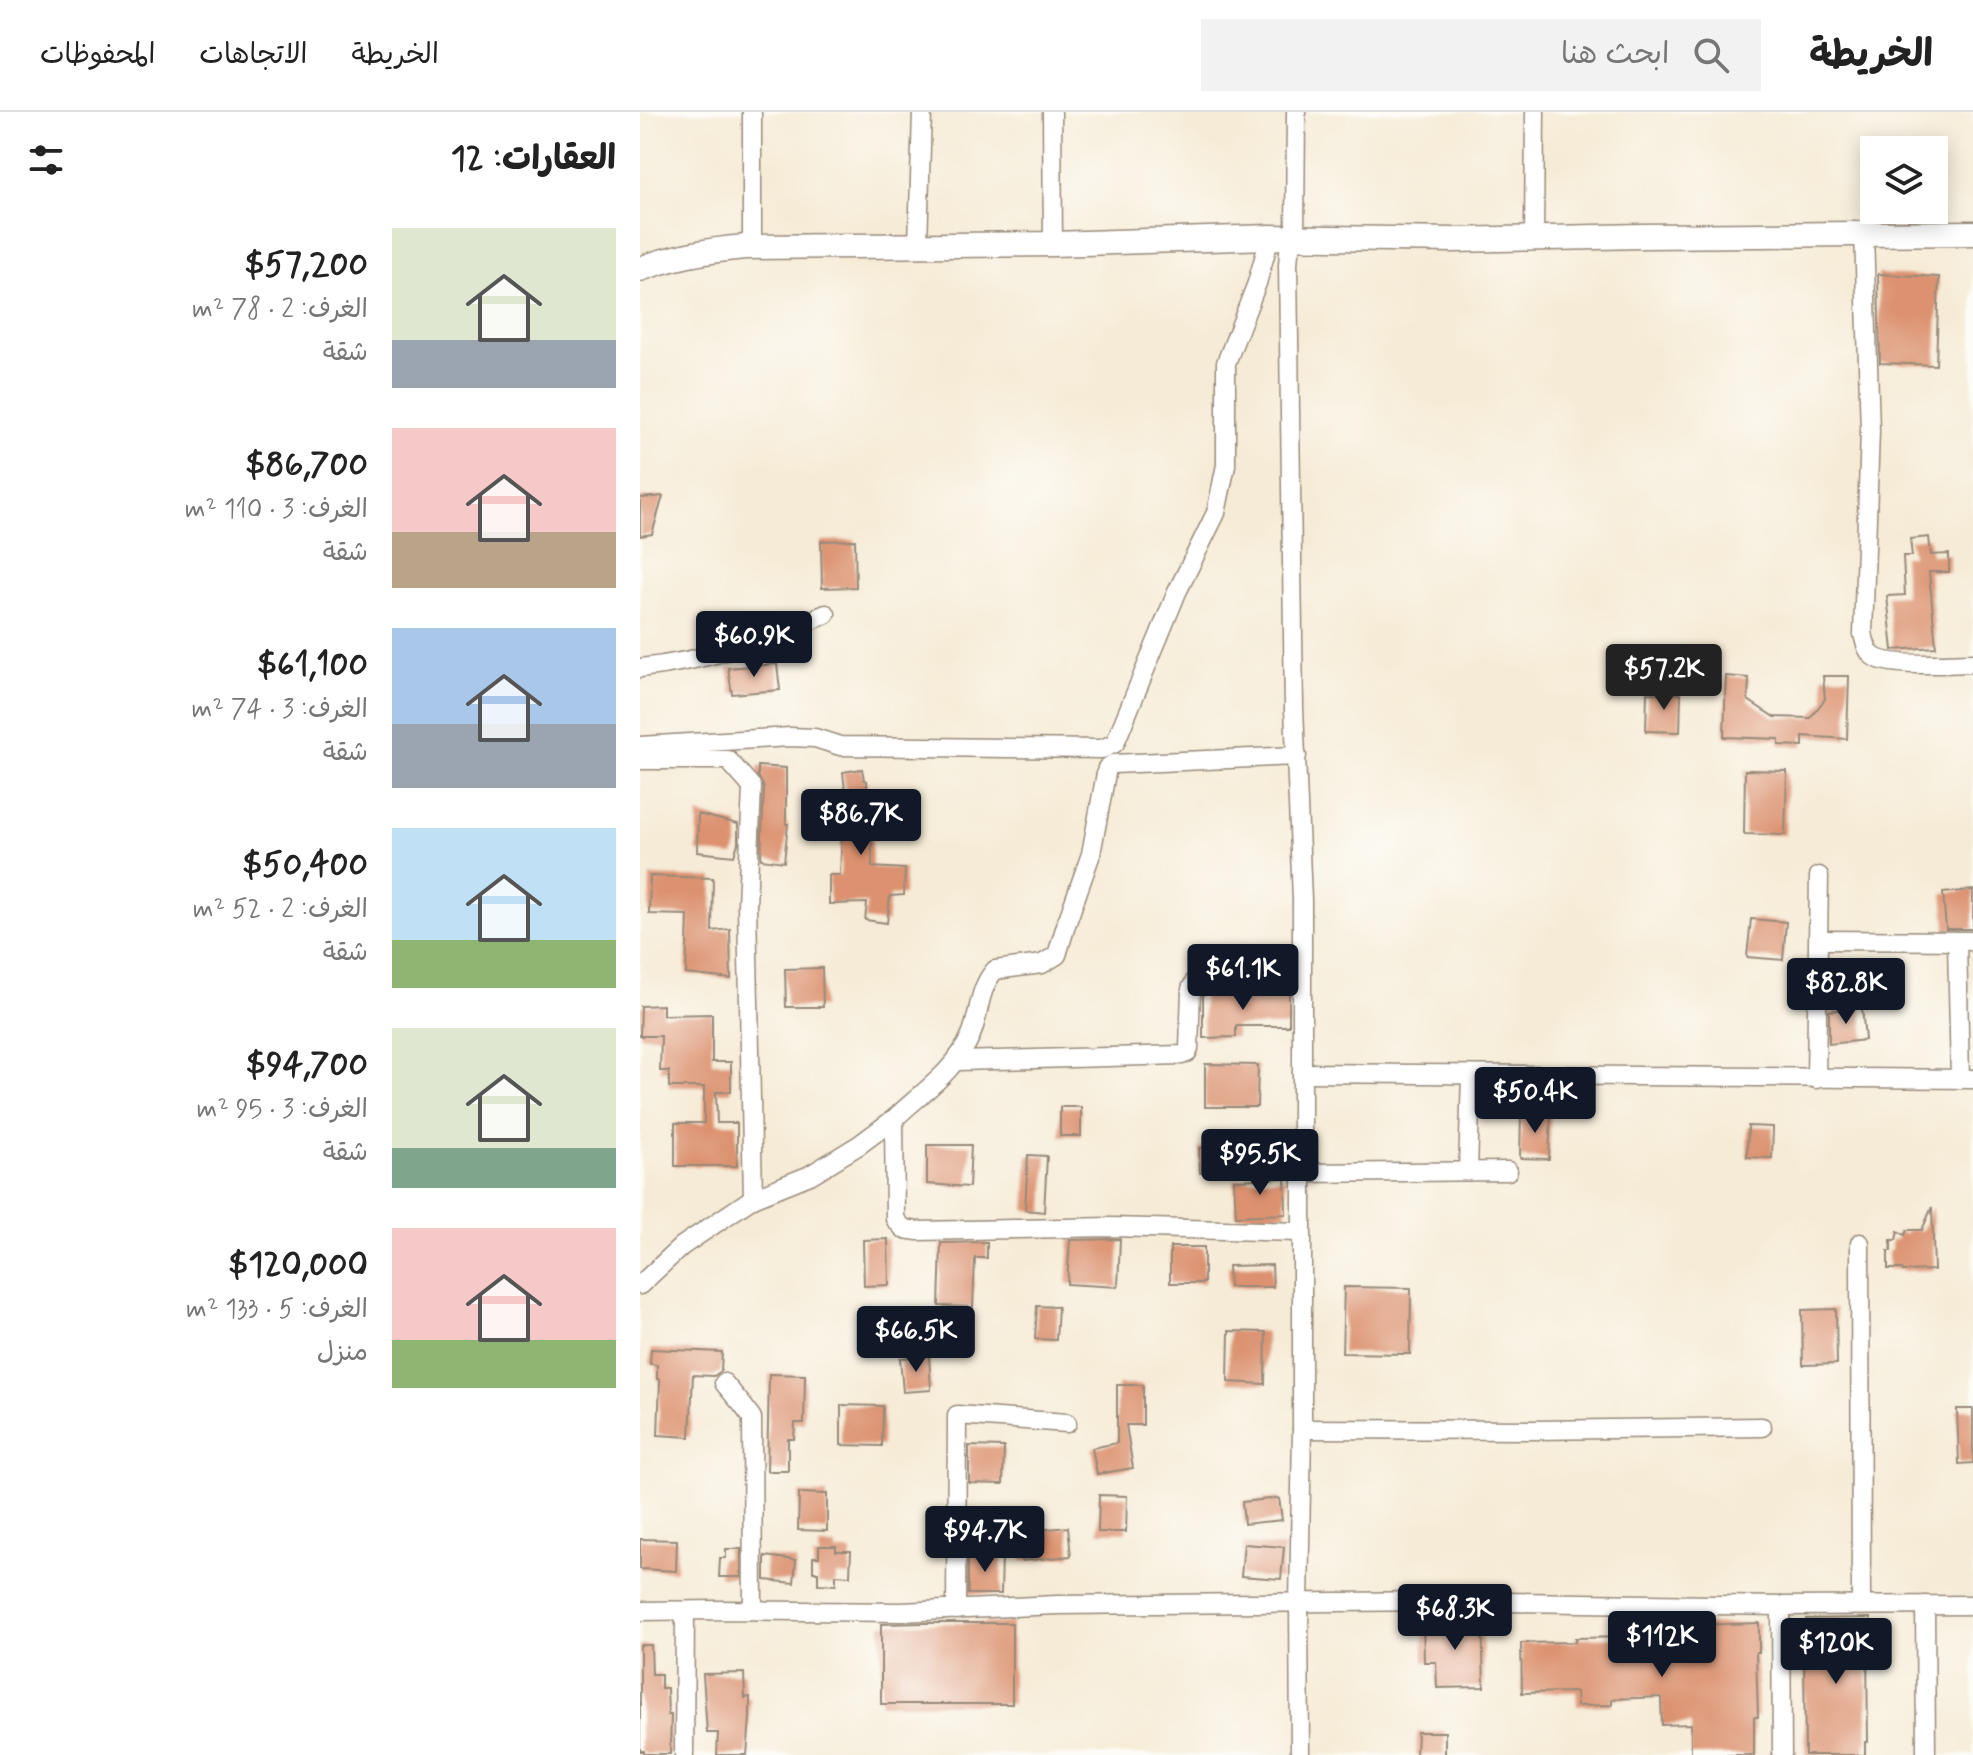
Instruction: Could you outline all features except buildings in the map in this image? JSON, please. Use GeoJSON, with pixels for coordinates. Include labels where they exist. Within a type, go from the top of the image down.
{"type":"FeatureCollection","features":[{"type":"Feature","properties":{"kind":"main road"},"geometry":{"type":"LineString","coordinates":[[643,267],[716,249],[752,247],[1053,244],[1270,237],[1452,240],[1973,233]]}},
{"type":"Feature","properties":{"kind":"street"},"geometry":{"type":"LineString","coordinates":[[752,112],[752,247]]}},
{"type":"Feature","properties":{"kind":"street"},"geometry":{"type":"LineString","coordinates":[[918,244],[922,112]]}},
{"type":"Feature","properties":{"kind":"street"},"geometry":{"type":"LineString","coordinates":[[1052,112],[1053,244]]}},
{"type":"Feature","properties":{"kind":"street"},"geometry":{"type":"LineString","coordinates":[[1296,112],[1295,237],[1288,265],[1294,708],[1302,900],[1300,1755]]}},
{"type":"Feature","properties":{"kind":"street"},"geometry":{"type":"LineString","coordinates":[[1534,238],[1535,112]]}},
{"type":"Feature","properties":{"kind":"street"},"geometry":{"type":"LineString","coordinates":[[1864,233],[1870,431],[1863,634],[1870,654],[1892,663],[1973,663]]}},
{"type":"Feature","properties":{"kind":"street"},"geometry":{"type":"LineString","coordinates":[[640,746],[790,737],[815,738],[840,746],[937,748],[1102,749],[1115,743],[1177,592],[1216,513],[1226,465],[1226,363],[1257,283],[1270,237]]}},
{"type":"Feature","properties":{"kind":"street"},"geometry":{"type":"LineString","coordinates":[[640,668],[700,660],[732,651],[826,614]]}},
{"type":"Feature","properties":{"kind":"street"},"geometry":{"type":"LineString","coordinates":[[640,1285],[682,1246],[753,1198],[810,1175],[894,1119],[957,1061],[971,1035],[986,980],[995,970],[1042,964],[1057,955],[1091,854],[1107,768],[1113,764],[1297,756]]}},
{"type":"Feature","properties":{"kind":"street"},"geometry":{"type":"LineString","coordinates":[[640,760],[728,760],[752,787],[747,905],[753,1198]]}},
{"type":"Feature","properties":{"kind":"street"},"geometry":{"type":"LineString","coordinates":[[1816,1079],[1819,876]]}},
{"type":"Feature","properties":{"kind":"street"},"geometry":{"type":"LineString","coordinates":[[1302,1073],[1966,1079],[1965,941],[1819,940]]}},
{"type":"Feature","properties":{"kind":"street"},"geometry":{"type":"LineString","coordinates":[[957,1061],[1182,1055],[1189,1049],[1191,989],[1195,981],[1301,978]]}},
{"type":"Feature","properties":{"kind":"street"},"geometry":{"type":"LineString","coordinates":[[1468,1171],[1471,1075]]}},
{"type":"Feature","properties":{"kind":"street"},"geometry":{"type":"LineString","coordinates":[[894,1119],[895,1219],[904,1229],[1110,1227],[1301,1232]]}},
{"type":"Feature","properties":{"kind":"street"},"geometry":{"type":"LineString","coordinates":[[1302,1173],[1508,1171]]}},
{"type":"Feature","properties":{"kind":"street"},"geometry":{"type":"LineString","coordinates":[[1860,1243],[1861,1605]]}},
{"type":"Feature","properties":{"kind":"street"},"geometry":{"type":"LineString","coordinates":[[724,1383],[752,1418],[753,1610]]}},
{"type":"Feature","properties":{"kind":"street"},"geometry":{"type":"LineString","coordinates":[[956,1610],[957,1415],[1067,1423]]}},
{"type":"Feature","properties":{"kind":"street"},"geometry":{"type":"LineString","coordinates":[[1302,1429],[1762,1427]]}},
{"type":"Feature","properties":{"kind":"street"},"geometry":{"type":"LineString","coordinates":[[640,1611],[901,1612],[1057,1605],[1438,1601],[1781,1606],[1973,1605]]}},
{"type":"Feature","properties":{"kind":"street"},"geometry":{"type":"LineString","coordinates":[[1925,1605],[1926,1755]]}},
{"type":"Feature","properties":{"kind":"street"},"geometry":{"type":"LineString","coordinates":[[1781,1606],[1782,1755]]}},
{"type":"Feature","properties":{"kind":"street"},"geometry":{"type":"LineString","coordinates":[[684,1755],[685,1612]]}}]}
